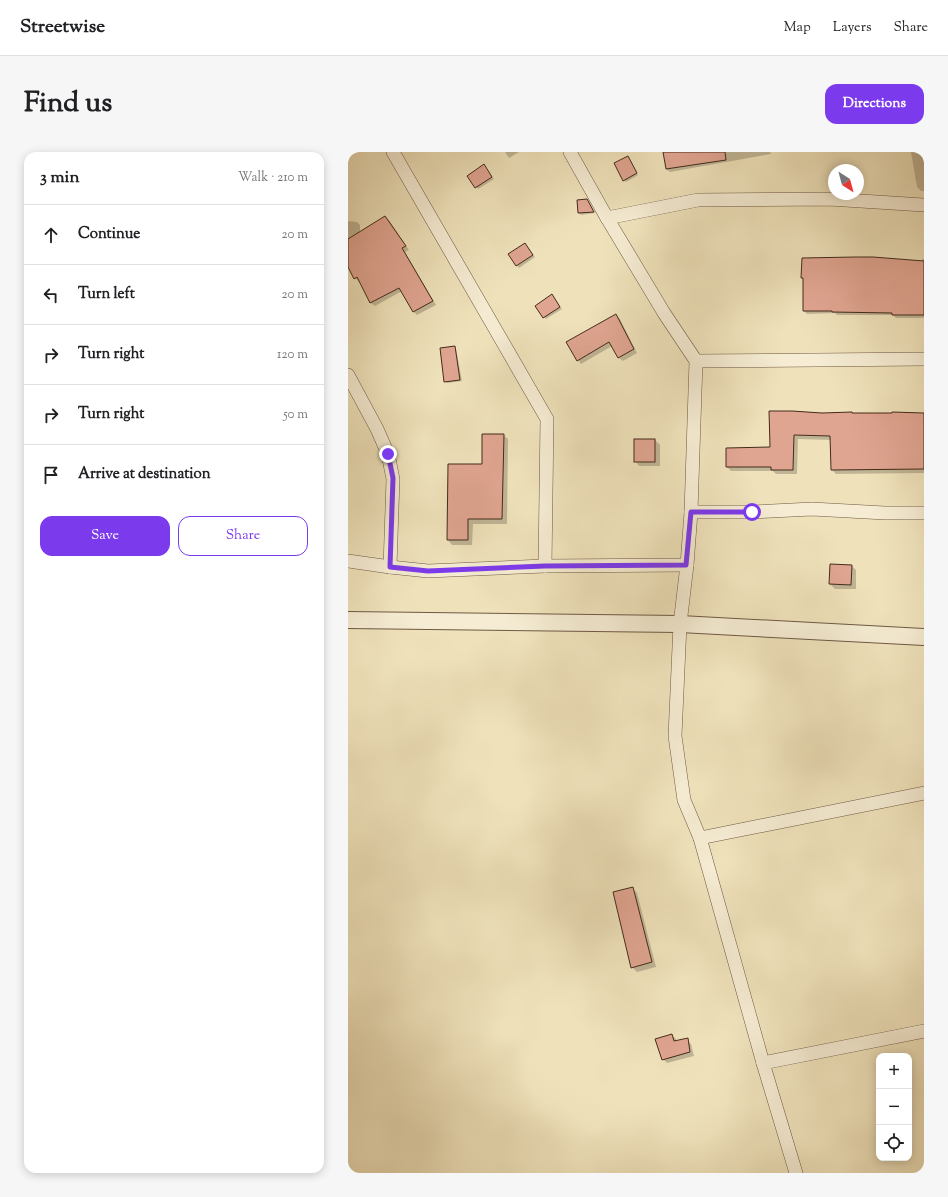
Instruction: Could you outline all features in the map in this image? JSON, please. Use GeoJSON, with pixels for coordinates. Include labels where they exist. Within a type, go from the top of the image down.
{"type":"FeatureCollection","features":[{"type":"Feature","properties":{"kind":"street"},"geometry":{"type":"LineString","coordinates":[[393,152],[547,419],[545,566]]}},
{"type":"Feature","properties":{"kind":"street"},"geometry":{"type":"LineString","coordinates":[[570,152],[607,218],[664,313],[696,361],[691,512],[680,624],[676,736],[684,800],[700,838],[763,1063],[796,1173]]}},
{"type":"Feature","properties":{"kind":"street"},"geometry":{"type":"LineString","coordinates":[[607,218],[698,200],[829,198],[924,204]]}},
{"type":"Feature","properties":{"kind":"street"},"geometry":{"type":"LineString","coordinates":[[696,361],[924,359]]}},
{"type":"Feature","properties":{"kind":"street"},"geometry":{"type":"LineString","coordinates":[[348,375],[377,429],[388,454],[393,478],[390,567]]}},
{"type":"Feature","properties":{"kind":"street"},"geometry":{"type":"LineString","coordinates":[[691,512],[752,512],[812,509],[885,513],[924,513]]}},
{"type":"Feature","properties":{"kind":"street"},"geometry":{"type":"LineString","coordinates":[[348,561],[428,571],[545,566],[686,565]]}},
{"type":"Feature","properties":{"kind":"street"},"geometry":{"type":"LineString","coordinates":[[348,620],[680,624],[924,637]]}},
{"type":"Feature","properties":{"kind":"street"},"geometry":{"type":"LineString","coordinates":[[700,838],[924,793]]}},
{"type":"Feature","properties":{"kind":"street"},"geometry":{"type":"LineString","coordinates":[[763,1063],[924,1031]]}},
{"type":"Feature","properties":{"kind":"building"},"geometry":{"type":"Polygon","coordinates":[[[663,152],[725,152],[726,160],[666,169],[663,152]]]}},
{"type":"Feature","properties":{"kind":"building"},"geometry":{"type":"Polygon","coordinates":[[[628,156],[637,173],[623,181],[614,163],[628,156]]]}},
{"type":"Feature","properties":{"kind":"building"},"geometry":{"type":"Polygon","coordinates":[[[484,164],[492,177],[475,188],[467,176],[484,164]]]}},
{"type":"Feature","properties":{"kind":"building"},"geometry":{"type":"Polygon","coordinates":[[[587,199],[594,212],[578,213],[577,200],[587,199]]]}},
{"type":"Feature","properties":{"kind":"building"},"geometry":{"type":"Polygon","coordinates":[[[385,216],[406,246],[402,248],[433,301],[413,312],[399,288],[370,303],[357,277],[354,279],[348,267],[348,239],[385,216]]]}},
{"type":"Feature","properties":{"kind":"building"},"geometry":{"type":"Polygon","coordinates":[[[525,243],[533,255],[516,266],[508,254],[525,243]]]}},
{"type":"Feature","properties":{"kind":"building"},"geometry":{"type":"Polygon","coordinates":[[[873,257],[924,261],[924,315],[803,311],[803,278],[801,278],[802,258],[873,257]]]}},
{"type":"Feature","properties":{"kind":"building"},"geometry":{"type":"Polygon","coordinates":[[[552,294],[560,307],[543,318],[535,306],[552,294]]]}},
{"type":"Feature","properties":{"kind":"building"},"geometry":{"type":"Polygon","coordinates":[[[616,314],[634,349],[618,358],[609,342],[577,361],[566,342],[616,314]]]}},
{"type":"Feature","properties":{"kind":"building"},"geometry":{"type":"Polygon","coordinates":[[[455,346],[460,380],[444,382],[440,348],[455,346]]]}},
{"type":"Feature","properties":{"kind":"building"},"geometry":{"type":"Polygon","coordinates":[[[769,411],[822,413],[924,413],[924,469],[831,470],[830,436],[794,435],[793,470],[771,470],[771,467],[726,467],[726,448],[770,447],[769,411]]]}},
{"type":"Feature","properties":{"kind":"building"},"geometry":{"type":"Polygon","coordinates":[[[482,434],[504,434],[502,519],[468,519],[468,540],[447,540],[448,464],[482,464],[482,434]]]}},
{"type":"Feature","properties":{"kind":"building"},"geometry":{"type":"Polygon","coordinates":[[[634,439],[655,439],[655,462],[634,462],[634,439]]]}},
{"type":"Feature","properties":{"kind":"building"},"geometry":{"type":"Polygon","coordinates":[[[830,564],[852,565],[851,585],[829,584],[830,564]]]}},
{"type":"Feature","properties":{"kind":"building"},"geometry":{"type":"Polygon","coordinates":[[[633,887],[652,962],[631,968],[613,892],[633,887]]]}},
{"type":"Feature","properties":{"kind":"building"},"geometry":{"type":"Polygon","coordinates":[[[672,1034],[674,1041],[688,1038],[690,1052],[662,1060],[655,1039],[672,1034]]]}},
{"type":"Feature","properties":{"kind":"route"},"geometry":{"type":"LineString","coordinates":[[388,454],[393,478],[390,567],[428,571],[545,566],[686,565],[691,512],[752,512]]}}]}
